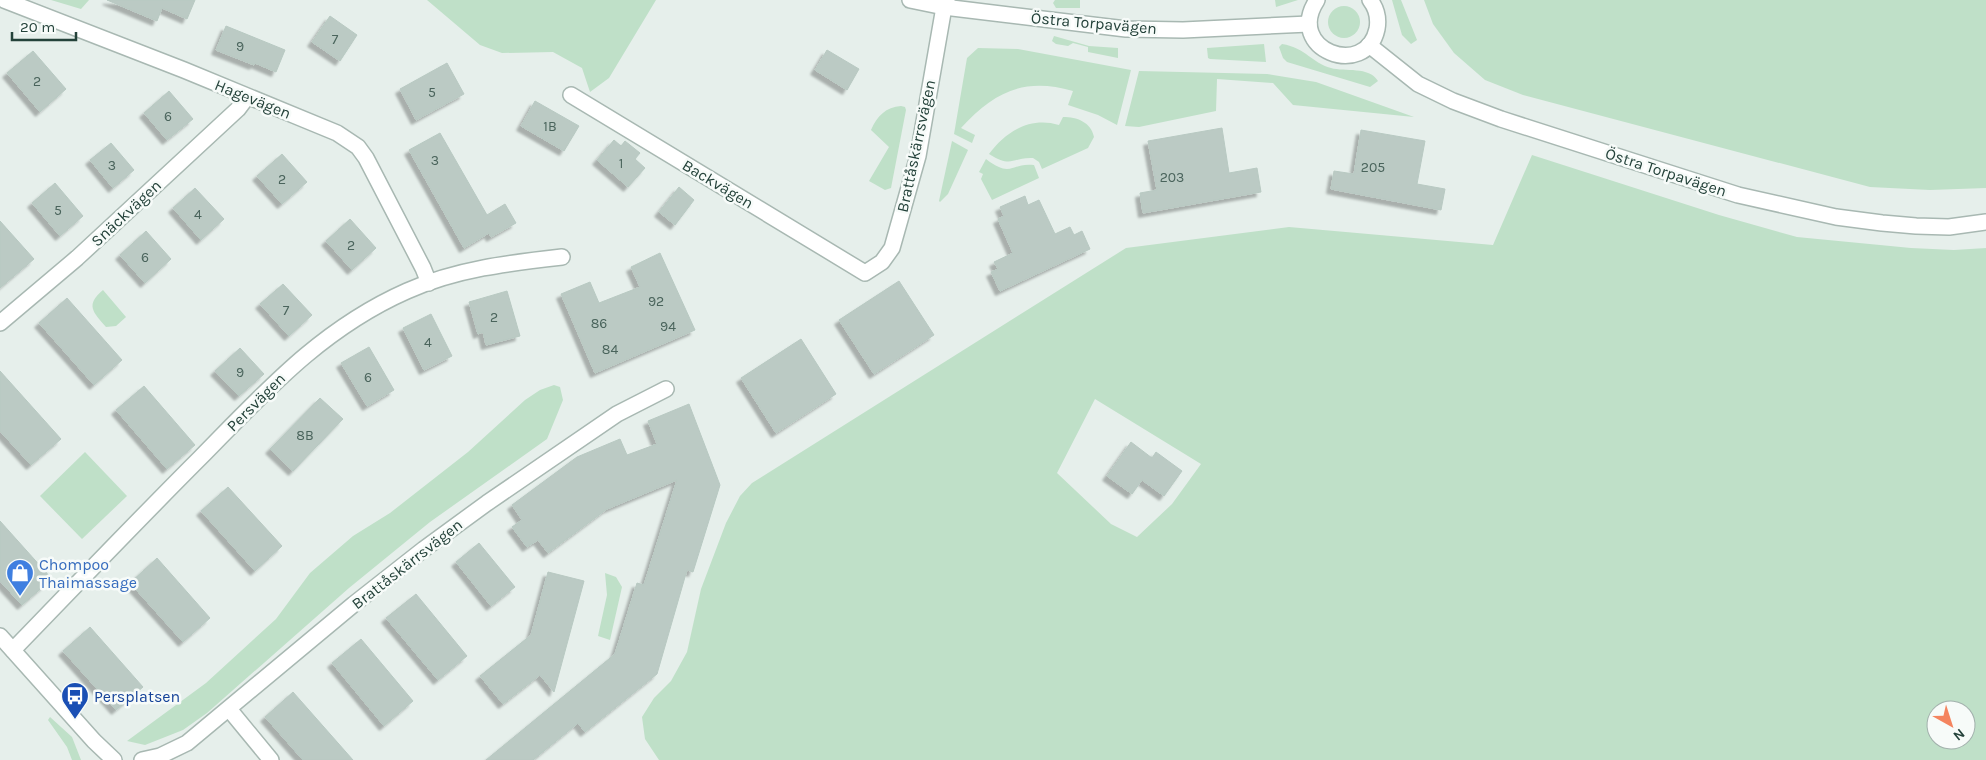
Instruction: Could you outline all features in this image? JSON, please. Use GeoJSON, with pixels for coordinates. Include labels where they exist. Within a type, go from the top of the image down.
{"type":"FeatureCollection","features":[{"type":"Feature","properties":{"kind":"street","name":"Hagevägen"},"geometry":{"type":"LineString","coordinates":[[4,0],[337,133],[358,147],[366,158],[419,259],[429,283]]}},
{"type":"Feature","properties":{"kind":"street","name":"Östra Torpavägen"},"geometry":{"type":"LineString","coordinates":[[910,0],[946,3],[1126,29],[1183,30],[1309,24]]}},
{"type":"Feature","properties":{"kind":"street"},"geometry":{"type":"LineString","coordinates":[[1317,0],[1310,15],[1309,24],[1311,32],[1318,45],[1332,54],[1340,56],[1356,54],[1369,45],[1373,39],[1378,26],[1376,11],[1370,0]]}},
{"type":"Feature","properties":{"kind":"street","name":"Brattåskärrsvägen"},"geometry":{"type":"LineString","coordinates":[[865,274],[882,262],[892,248],[918,156],[946,3]]}},
{"type":"Feature","properties":{"kind":"street","name":"Östra Torpavägen"},"geometry":{"type":"LineString","coordinates":[[1369,45],[1418,84],[1454,101],[1501,119],[1738,195],[1836,217],[1882,223],[1949,227],[1986,222]]}},
{"type":"Feature","properties":{"kind":"street","name":"Backvägen"},"geometry":{"type":"LineString","coordinates":[[571,95],[865,274]]}},
{"type":"Feature","properties":{"kind":"street","name":"Snäckvägen"},"geometry":{"type":"LineString","coordinates":[[0,323],[77,258],[238,109],[247,97]]}},
{"type":"Feature","properties":{"kind":"street","name":"Persvägen"},"geometry":{"type":"LineString","coordinates":[[5,645],[136,522],[294,364],[333,333],[360,316],[408,291],[429,283],[498,264],[562,257]]}},
{"type":"Feature","properties":{"kind":"street","name":"Brattåskärrsvägen"},"geometry":{"type":"LineString","coordinates":[[142,760],[160,758],[187,743],[354,604],[472,514],[617,414],[666,388]]}},
{"type":"Feature","properties":{"kind":"street"},"geometry":{"type":"LineString","coordinates":[[5,645],[108,759]]}},
{"type":"Feature","properties":{"kind":"street"},"geometry":{"type":"LineString","coordinates":[[229,709],[271,760]]}},
{"type":"Feature","properties":{"kind":"green space"},"geometry":{"type":"Polygon","coordinates":[[[51,0],[89,0],[81,9],[51,0]]]}},
{"type":"Feature","properties":{"kind":"green space"},"geometry":{"type":"Polygon","coordinates":[[[427,0],[656,0],[609,78],[590,92],[582,68],[553,52],[502,53],[480,45],[427,0]]]}},
{"type":"Feature","properties":{"kind":"green space"},"geometry":{"type":"Polygon","coordinates":[[[1055,0],[1080,0],[1080,8],[1056,8],[1053,3],[1055,0]]]}},
{"type":"Feature","properties":{"kind":"green space"},"geometry":{"type":"Polygon","coordinates":[[[1275,0],[1298,0],[1276,7],[1275,0]]]}},
{"type":"Feature","properties":{"kind":"green space"},"geometry":{"type":"Polygon","coordinates":[[[1392,0],[1401,0],[1417,40],[1411,44],[1402,35],[1392,0]]]}},
{"type":"Feature","properties":{"kind":"green space"},"geometry":{"type":"Polygon","coordinates":[[[1424,0],[1986,0],[1986,188],[1930,190],[1870,187],[1523,95],[1485,80],[1454,53],[1433,24],[1424,0]]]}},
{"type":"Feature","properties":{"kind":"green space"},"geometry":{"type":"Polygon","coordinates":[[[1344,6],[1355,11],[1360,22],[1355,33],[1344,38],[1333,33],[1328,22],[1333,11],[1344,6]]]}},
{"type":"Feature","properties":{"kind":"green space"},"geometry":{"type":"Polygon","coordinates":[[[1054,36],[1089,46],[1118,48],[1118,58],[1088,52],[1088,47],[1073,43],[1068,46],[1056,44],[1052,41],[1054,36]]]}},
{"type":"Feature","properties":{"kind":"green space"},"geometry":{"type":"Polygon","coordinates":[[[1264,44],[1266,62],[1208,58],[1207,48],[1264,44]]]}},
{"type":"Feature","properties":{"kind":"green space"},"geometry":{"type":"Polygon","coordinates":[[[1282,44],[1303,52],[1324,66],[1363,71],[1374,76],[1378,81],[1370,87],[1287,62],[1283,58],[1279,47],[1282,44]]]}},
{"type":"Feature","properties":{"kind":"green space"},"geometry":{"type":"Polygon","coordinates":[[[978,48],[1018,49],[1131,70],[1117,125],[1098,115],[1068,105],[1073,91],[1039,86],[1011,91],[998,97],[973,116],[961,128],[975,135],[972,143],[954,134],[967,58],[978,48]]]}},
{"type":"Feature","properties":{"kind":"green space"},"geometry":{"type":"Polygon","coordinates":[[[1139,71],[1267,74],[1316,82],[1414,117],[1293,105],[1273,83],[1217,79],[1216,111],[1139,127],[1125,126],[1139,71]]]}},
{"type":"Feature","properties":{"kind":"green space"},"geometry":{"type":"Polygon","coordinates":[[[901,106],[905,107],[906,110],[891,188],[885,190],[869,181],[889,147],[871,130],[876,120],[886,110],[901,106]]]}},
{"type":"Feature","properties":{"kind":"green space"},"geometry":{"type":"Polygon","coordinates":[[[1063,117],[1078,119],[1087,124],[1094,137],[1088,148],[1042,169],[1039,162],[1033,158],[1008,162],[989,154],[1003,139],[1019,128],[1028,124],[1038,123],[1059,125],[1063,117]]]}},
{"type":"Feature","properties":{"kind":"green space"},"geometry":{"type":"Polygon","coordinates":[[[952,141],[968,150],[948,194],[940,202],[939,201],[952,141]]]}},
{"type":"Feature","properties":{"kind":"green space"},"geometry":{"type":"Polygon","coordinates":[[[1532,155],[1719,215],[1797,237],[1911,248],[1954,250],[1986,248],[1986,760],[659,760],[645,739],[642,717],[654,698],[671,681],[687,652],[701,589],[726,523],[740,496],[752,483],[1126,248],[1289,227],[1493,245],[1532,155]],[[1095,399],[1057,473],[1111,524],[1137,537],[1172,504],[1201,464],[1095,399]]]}},
{"type":"Feature","properties":{"kind":"green space"},"geometry":{"type":"Polygon","coordinates":[[[986,159],[1001,168],[1007,169],[1034,165],[1039,178],[992,200],[981,179],[983,174],[979,172],[986,159]]]}},
{"type":"Feature","properties":{"kind":"green space"},"geometry":{"type":"Polygon","coordinates":[[[103,290],[126,317],[116,326],[106,327],[93,308],[94,300],[103,290]]]}},
{"type":"Feature","properties":{"kind":"green space"},"geometry":{"type":"Polygon","coordinates":[[[554,385],[560,387],[563,400],[547,439],[430,522],[349,588],[207,713],[183,730],[145,745],[127,741],[206,683],[276,619],[310,573],[353,536],[390,513],[468,452],[525,400],[540,390],[554,385]]]}},
{"type":"Feature","properties":{"kind":"green space"},"geometry":{"type":"Polygon","coordinates":[[[85,452],[127,496],[82,539],[40,496],[85,452]]]}},
{"type":"Feature","properties":{"kind":"green space"},"geometry":{"type":"Polygon","coordinates":[[[605,573],[616,577],[622,587],[610,640],[598,636],[607,595],[605,573]]]}},
{"type":"Feature","properties":{"kind":"green space"},"geometry":{"type":"Polygon","coordinates":[[[50,717],[72,737],[81,760],[72,760],[67,747],[48,720],[50,717]]]}},
{"type":"Feature","properties":{"kind":"building"},"geometry":{"type":"Polygon","coordinates":[[[107,0],[195,0],[187,19],[162,8],[157,21],[107,0]]]}},
{"type":"Feature","properties":{"kind":"building"},"geometry":{"type":"Polygon","coordinates":[[[330,16],[357,35],[340,61],[312,42],[330,16]]]}},
{"type":"Feature","properties":{"kind":"building"},"geometry":{"type":"Polygon","coordinates":[[[226,26],[285,50],[276,72],[216,50],[226,26]]]}},
{"type":"Feature","properties":{"kind":"building"},"geometry":{"type":"Polygon","coordinates":[[[827,50],[859,69],[847,90],[815,70],[827,50]]]}},
{"type":"Feature","properties":{"kind":"building"},"geometry":{"type":"Polygon","coordinates":[[[33,51],[66,89],[40,112],[7,73],[33,51]]]}},
{"type":"Feature","properties":{"kind":"building"},"geometry":{"type":"Polygon","coordinates":[[[447,63],[464,94],[416,120],[400,89],[447,63]]]}},
{"type":"Feature","properties":{"kind":"building"},"geometry":{"type":"Polygon","coordinates":[[[169,91],[193,119],[167,140],[144,113],[169,91]]]}},
{"type":"Feature","properties":{"kind":"building"},"geometry":{"type":"Polygon","coordinates":[[[535,101],[579,126],[564,151],[521,126],[535,101]]]}},
{"type":"Feature","properties":{"kind":"building"},"geometry":{"type":"Polygon","coordinates":[[[1222,128],[1229,173],[1257,168],[1261,192],[1143,213],[1140,193],[1157,190],[1148,141],[1222,128]]]}},
{"type":"Feature","properties":{"kind":"building"},"geometry":{"type":"Polygon","coordinates":[[[1361,130],[1425,141],[1417,184],[1445,189],[1441,210],[1331,189],[1334,171],[1354,174],[1361,130]]]}},
{"type":"Feature","properties":{"kind":"building"},"geometry":{"type":"Polygon","coordinates":[[[440,133],[487,215],[505,204],[516,223],[491,237],[489,233],[464,248],[409,150],[440,133]]]}},
{"type":"Feature","properties":{"kind":"building"},"geometry":{"type":"Polygon","coordinates":[[[614,140],[621,146],[625,141],[640,153],[635,159],[645,168],[628,187],[597,160],[614,140]]]}},
{"type":"Feature","properties":{"kind":"building"},"geometry":{"type":"Polygon","coordinates":[[[111,143],[134,170],[113,188],[90,160],[111,143]]]}},
{"type":"Feature","properties":{"kind":"building"},"geometry":{"type":"Polygon","coordinates":[[[282,154],[307,182],[282,204],[257,176],[282,154]]]}},
{"type":"Feature","properties":{"kind":"building"},"geometry":{"type":"Polygon","coordinates":[[[55,183],[83,216],[60,236],[32,203],[55,183]]]}},
{"type":"Feature","properties":{"kind":"building"},"geometry":{"type":"Polygon","coordinates":[[[679,187],[694,200],[675,225],[659,212],[679,187]]]}},
{"type":"Feature","properties":{"kind":"building"},"geometry":{"type":"Polygon","coordinates":[[[195,188],[224,219],[201,240],[173,208],[195,188]]]}},
{"type":"Feature","properties":{"kind":"building"},"geometry":{"type":"Polygon","coordinates":[[[1025,196],[1028,205],[1039,200],[1055,234],[1070,227],[1074,235],[1082,231],[1090,249],[1000,291],[991,272],[998,269],[994,262],[1013,253],[998,219],[1004,216],[1000,207],[1025,196]]]}},
{"type":"Feature","properties":{"kind":"building"},"geometry":{"type":"Polygon","coordinates":[[[350,219],[376,248],[352,270],[326,241],[350,219]]]}},
{"type":"Feature","properties":{"kind":"building"},"geometry":{"type":"Polygon","coordinates":[[[0,221],[34,259],[0,288],[0,221]]]}},
{"type":"Feature","properties":{"kind":"building"},"geometry":{"type":"Polygon","coordinates":[[[146,231],[171,259],[145,283],[120,255],[146,231]]]}},
{"type":"Feature","properties":{"kind":"building"},"geometry":{"type":"Polygon","coordinates":[[[660,253],[695,330],[595,373],[561,294],[590,282],[599,303],[640,287],[631,267],[660,253]]]}},
{"type":"Feature","properties":{"kind":"building"},"geometry":{"type":"Polygon","coordinates":[[[899,281],[934,335],[874,374],[839,320],[899,281]]]}},
{"type":"Feature","properties":{"kind":"building"},"geometry":{"type":"Polygon","coordinates":[[[283,284],[312,315],[289,336],[260,304],[283,284]]]}},
{"type":"Feature","properties":{"kind":"building"},"geometry":{"type":"Polygon","coordinates":[[[507,291],[520,336],[486,345],[483,332],[478,334],[469,302],[507,291]]]}},
{"type":"Feature","properties":{"kind":"building"},"geometry":{"type":"Polygon","coordinates":[[[67,298],[122,360],[94,385],[39,323],[67,298]]]}},
{"type":"Feature","properties":{"kind":"building"},"geometry":{"type":"Polygon","coordinates":[[[431,314],[452,356],[424,370],[403,328],[431,314]]]}},
{"type":"Feature","properties":{"kind":"building"},"geometry":{"type":"Polygon","coordinates":[[[801,339],[836,394],[776,433],[741,378],[801,339]]]}},
{"type":"Feature","properties":{"kind":"building"},"geometry":{"type":"Polygon","coordinates":[[[369,347],[394,390],[367,406],[341,363],[369,347]]]}},
{"type":"Feature","properties":{"kind":"building"},"geometry":{"type":"Polygon","coordinates":[[[240,348],[264,374],[239,396],[215,371],[240,348]]]}},
{"type":"Feature","properties":{"kind":"building"},"geometry":{"type":"Polygon","coordinates":[[[0,371],[61,439],[31,465],[0,431],[0,371]]]}},
{"type":"Feature","properties":{"kind":"building"},"geometry":{"type":"Polygon","coordinates":[[[144,386],[195,445],[167,469],[116,410],[144,386]]]}},
{"type":"Feature","properties":{"kind":"building"},"geometry":{"type":"Polygon","coordinates":[[[320,398],[343,419],[293,471],[270,449],[320,398]]]}},
{"type":"Feature","properties":{"kind":"building"},"geometry":{"type":"Polygon","coordinates":[[[689,404],[720,485],[693,572],[687,570],[657,674],[585,732],[578,723],[533,760],[486,760],[615,654],[637,583],[644,585],[677,480],[607,509],[548,553],[538,540],[527,547],[512,527],[522,520],[512,505],[577,457],[620,439],[627,455],[657,444],[648,421],[689,404]]]}},
{"type":"Feature","properties":{"kind":"building"},"geometry":{"type":"Polygon","coordinates":[[[1131,442],[1152,458],[1156,452],[1182,471],[1164,496],[1142,480],[1132,494],[1107,476],[1131,442]]]}},
{"type":"Feature","properties":{"kind":"building"},"geometry":{"type":"Polygon","coordinates":[[[228,487],[282,546],[255,571],[201,511],[228,487]]]}},
{"type":"Feature","properties":{"kind":"building"},"geometry":{"type":"Polygon","coordinates":[[[0,521],[52,579],[22,605],[0,581],[0,521]]]}},
{"type":"Feature","properties":{"kind":"building"},"geometry":{"type":"Polygon","coordinates":[[[479,543],[515,587],[491,606],[456,562],[479,543]]]}},
{"type":"Feature","properties":{"kind":"building"},"geometry":{"type":"Polygon","coordinates":[[[157,558],[210,618],[183,642],[130,583],[157,558]]]}},
{"type":"Feature","properties":{"kind":"building"},"geometry":{"type":"Polygon","coordinates":[[[548,572],[584,581],[554,692],[540,675],[503,704],[480,676],[531,635],[548,572]]]}},
{"type":"Feature","properties":{"kind":"building"},"geometry":{"type":"Polygon","coordinates":[[[416,594],[467,656],[438,680],[386,618],[416,594]]]}},
{"type":"Feature","properties":{"kind":"building"},"geometry":{"type":"Polygon","coordinates":[[[90,627],[143,687],[116,710],[63,651],[90,627]]]}},
{"type":"Feature","properties":{"kind":"building"},"geometry":{"type":"Polygon","coordinates":[[[361,639],[413,701],[384,726],[332,663],[361,639]]]}},
{"type":"Feature","properties":{"kind":"building"},"geometry":{"type":"Polygon","coordinates":[[[293,692],[353,760],[303,760],[265,717],[293,692]]]}},
{"type":"Feature","properties":{"kind":"place","name":"Chompoo Thaimassage"},"geometry":{"type":"Point","coordinates":[20,597]}},
{"type":"Feature","properties":{"kind":"place","name":"Persplatsen"},"geometry":{"type":"Point","coordinates":[75,720]}}]}
